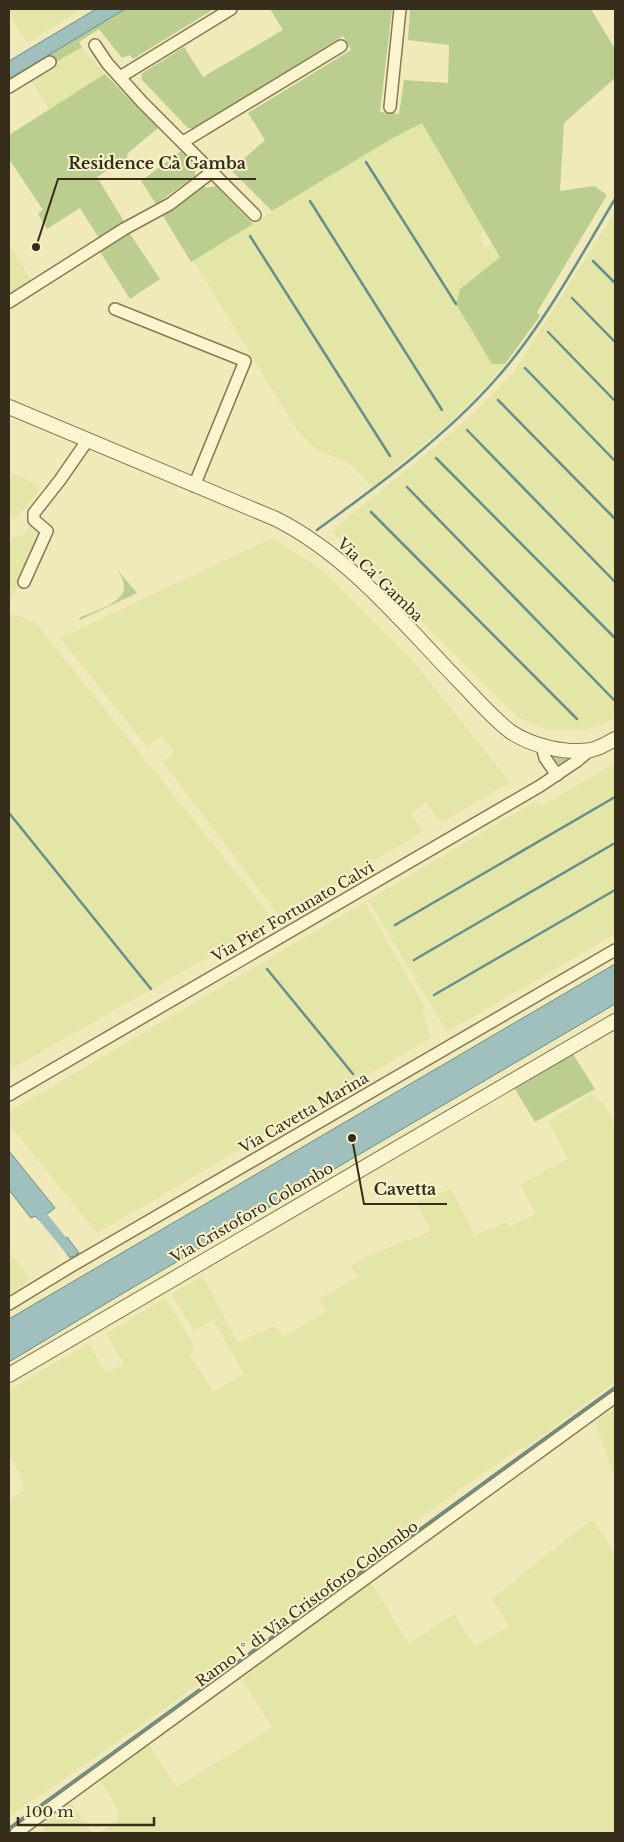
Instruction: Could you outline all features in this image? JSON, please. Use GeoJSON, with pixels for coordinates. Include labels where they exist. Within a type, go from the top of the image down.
{"type":"FeatureCollection","features":[{"type":"Feature","properties":{"kind":"street"},"geometry":{"type":"LineString","coordinates":[[120,77],[231,9]]}},
{"type":"Feature","properties":{"kind":"street"},"geometry":{"type":"LineString","coordinates":[[390,108],[400,9]]}},
{"type":"Feature","properties":{"kind":"street"},"geometry":{"type":"LineString","coordinates":[[95,45],[107,63],[120,77],[255,215]]}},
{"type":"Feature","properties":{"kind":"street"},"geometry":{"type":"LineString","coordinates":[[183,142],[341,46]]}},
{"type":"Feature","properties":{"kind":"street"},"geometry":{"type":"LineString","coordinates":[[9,86],[50,62]]}},
{"type":"Feature","properties":{"kind":"street"},"geometry":{"type":"LineString","coordinates":[[9,302],[124,229],[170,204],[213,171]]}},
{"type":"Feature","properties":{"kind":"street"},"geometry":{"type":"LineString","coordinates":[[114,310],[245,361],[194,486]]}},
{"type":"Feature","properties":{"kind":"street","name":"Via Ca' Gamba"},"geometry":{"type":"LineString","coordinates":[[9,408],[276,519],[326,550],[354,573],[485,707],[512,732],[542,746],[559,750],[590,750],[615,739]]}},
{"type":"Feature","properties":{"kind":"street"},"geometry":{"type":"LineString","coordinates":[[24,582],[47,531],[34,520],[34,513],[87,441]]}},
{"type":"Feature","properties":{"kind":"street"},"geometry":{"type":"LineString","coordinates":[[542,746],[546,758],[558,775]]}},
{"type":"Feature","properties":{"kind":"street","name":"Via Pier Fortunato Calvi"},"geometry":{"type":"LineString","coordinates":[[9,1095],[558,775],[590,750]]}},
{"type":"Feature","properties":{"kind":"street","name":"Via Cavetta Marina"},"geometry":{"type":"LineString","coordinates":[[9,1304],[615,950]]}},
{"type":"Feature","properties":{"kind":"street","name":"Via Cristoforo Colombo"},"geometry":{"type":"LineString","coordinates":[[9,1375],[615,1020]]}},
{"type":"Feature","properties":{"kind":"street","name":"Ramo 1° di Via Cristoforo Colombo"},"geometry":{"type":"LineString","coordinates":[[16,1833],[615,1397]]}},
{"type":"Feature","properties":{"kind":"green space"},"geometry":{"type":"Polygon","coordinates":[[[9,9],[82,9],[27,43],[9,16],[9,9]]]}},
{"type":"Feature","properties":{"kind":"green space"},"geometry":{"type":"Polygon","coordinates":[[[125,9],[214,9],[133,59],[130,55],[122,58],[99,29],[79,42],[82,47],[54,63],[9,83],[9,79],[125,9]]]}},
{"type":"Feature","properties":{"kind":"green space"},"geometry":{"type":"Polygon","coordinates":[[[270,9],[392,9],[380,112],[399,114],[404,80],[448,83],[449,45],[408,40],[410,9],[591,9],[615,49],[615,78],[564,123],[560,191],[594,186],[607,195],[537,312],[540,316],[505,364],[492,364],[456,304],[460,289],[500,257],[422,123],[391,139],[272,211],[231,170],[265,140],[248,113],[351,50],[343,36],[195,128],[188,128],[141,79],[141,74],[184,47],[203,77],[283,30],[270,9]]]}},
{"type":"Feature","properties":{"kind":"green space"},"geometry":{"type":"Polygon","coordinates":[[[82,47],[105,74],[49,110],[29,77],[82,47]]]}},
{"type":"Feature","properties":{"kind":"green space"},"geometry":{"type":"Polygon","coordinates":[[[105,74],[158,128],[128,153],[127,158],[97,177],[125,223],[99,238],[80,208],[47,229],[38,214],[43,210],[9,159],[9,135],[105,74]]]}},
{"type":"Feature","properties":{"kind":"green space"},"geometry":{"type":"Polygon","coordinates":[[[422,123],[485,230],[481,233],[482,244],[487,247],[493,243],[500,257],[472,278],[492,364],[505,364],[474,399],[445,427],[372,487],[351,465],[316,450],[298,432],[193,260],[391,139],[422,123]]]}},
{"type":"Feature","properties":{"kind":"green space"},"geometry":{"type":"Polygon","coordinates":[[[181,151],[195,165],[195,176],[156,204],[141,181],[181,151]]]}},
{"type":"Feature","properties":{"kind":"green space"},"geometry":{"type":"Polygon","coordinates":[[[204,185],[206,188],[216,186],[253,224],[191,262],[163,216],[204,185]]]}},
{"type":"Feature","properties":{"kind":"green space"},"geometry":{"type":"Polygon","coordinates":[[[615,212],[615,719],[589,729],[546,729],[518,717],[331,531],[442,441],[478,409],[513,373],[615,212]]]}},
{"type":"Feature","properties":{"kind":"green space"},"geometry":{"type":"Polygon","coordinates":[[[128,231],[160,279],[130,299],[99,250],[128,231]]]}},
{"type":"Feature","properties":{"kind":"green space"},"geometry":{"type":"Polygon","coordinates":[[[9,244],[31,280],[9,294],[9,244]]]}},
{"type":"Feature","properties":{"kind":"green space"},"geometry":{"type":"Polygon","coordinates":[[[11,472],[39,486],[37,493],[17,517],[13,519],[9,517],[9,474],[11,472]]]}},
{"type":"Feature","properties":{"kind":"green space"},"geometry":{"type":"Polygon","coordinates":[[[30,526],[42,532],[42,536],[9,603],[9,543],[13,537],[23,536],[30,526]]]}},
{"type":"Feature","properties":{"kind":"green space"},"geometry":{"type":"Polygon","coordinates":[[[272,538],[319,568],[384,631],[418,667],[510,782],[441,823],[426,802],[411,815],[424,831],[280,917],[163,762],[174,752],[162,736],[147,747],[60,638],[272,538]]]}},
{"type":"Feature","properties":{"kind":"green space"},"geometry":{"type":"Polygon","coordinates":[[[116,568],[137,593],[80,620],[79,618],[107,606],[120,597],[123,592],[124,583],[116,568]]]}},
{"type":"Feature","properties":{"kind":"green space"},"geometry":{"type":"Polygon","coordinates":[[[9,613],[34,621],[274,920],[9,1070],[9,613]]]}},
{"type":"Feature","properties":{"kind":"green space"},"geometry":{"type":"Polygon","coordinates":[[[552,755],[574,757],[566,764],[560,765],[551,757],[552,755]]]}},
{"type":"Feature","properties":{"kind":"green space"},"geometry":{"type":"Polygon","coordinates":[[[615,763],[615,934],[447,1032],[368,900],[536,801],[542,806],[615,763]]]}},
{"type":"Feature","properties":{"kind":"green space"},"geometry":{"type":"Polygon","coordinates":[[[365,902],[425,1007],[422,1010],[431,1038],[97,1233],[9,1124],[9,1112],[365,902]]]}},
{"type":"Feature","properties":{"kind":"green space"},"geometry":{"type":"Polygon","coordinates":[[[571,1051],[595,1089],[535,1122],[516,1091],[514,1084],[571,1051]]]}},
{"type":"Feature","properties":{"kind":"green space"},"geometry":{"type":"Polygon","coordinates":[[[591,1094],[604,1104],[615,1123],[615,1382],[524,1449],[522,1447],[477,1477],[280,1620],[173,1703],[9,1817],[9,1500],[24,1490],[21,1476],[9,1455],[9,1390],[89,1343],[106,1373],[124,1364],[106,1334],[165,1298],[194,1345],[190,1355],[213,1391],[244,1374],[213,1320],[194,1331],[171,1294],[203,1276],[237,1342],[275,1326],[284,1336],[325,1312],[319,1299],[357,1277],[351,1265],[367,1256],[431,1231],[416,1202],[451,1189],[475,1235],[507,1222],[509,1227],[535,1214],[520,1184],[568,1159],[548,1121],[591,1094]]]}},
{"type":"Feature","properties":{"kind":"green space"},"geometry":{"type":"Polygon","coordinates":[[[9,1251],[30,1279],[9,1295],[9,1251]]]}},
{"type":"Feature","properties":{"kind":"green space"},"geometry":{"type":"Polygon","coordinates":[[[615,1408],[615,1479],[595,1422],[615,1408]]]}},
{"type":"Feature","properties":{"kind":"green space"},"geometry":{"type":"Polygon","coordinates":[[[593,1519],[615,1555],[615,1833],[99,1833],[119,1820],[116,1815],[120,1813],[100,1780],[148,1743],[177,1787],[272,1728],[242,1679],[328,1612],[371,1582],[409,1644],[454,1614],[475,1647],[509,1626],[492,1599],[593,1519]]]}},
{"type":"Feature","properties":{"kind":"green space"},"geometry":{"type":"Polygon","coordinates":[[[70,1801],[92,1833],[46,1833],[40,1825],[70,1801]]]}},
{"type":"Feature","properties":{"kind":"water"},"geometry":{"type":"Polygon","coordinates":[[[96,9],[125,9],[9,79],[9,61],[96,9]]]}},
{"type":"Feature","properties":{"kind":"water"},"geometry":{"type":"Polygon","coordinates":[[[615,964],[615,1004],[9,1362],[9,1319],[615,964]]]}},
{"type":"Feature","properties":{"kind":"water"},"geometry":{"type":"Polygon","coordinates":[[[9,1151],[55,1208],[39,1220],[35,1216],[31,1218],[9,1190],[9,1151]]]}},
{"type":"Feature","properties":{"kind":"water"},"geometry":{"type":"Polygon","coordinates":[[[67,1237],[79,1253],[76,1254],[78,1257],[75,1259],[73,1256],[70,1258],[59,1242],[67,1237]]]}},
{"type":"Feature","properties":{"kind":"waterway"},"geometry":{"type":"LineString","coordinates":[[366,162],[456,304]]}},
{"type":"Feature","properties":{"kind":"waterway"},"geometry":{"type":"LineString","coordinates":[[317,530],[434,440],[496,379],[530,337],[574,269],[615,199]]}},
{"type":"Feature","properties":{"kind":"waterway"},"geometry":{"type":"LineString","coordinates":[[310,201],[442,410]]}},
{"type":"Feature","properties":{"kind":"waterway"},"geometry":{"type":"LineString","coordinates":[[250,236],[390,456]]}},
{"type":"Feature","properties":{"kind":"waterway"},"geometry":{"type":"LineString","coordinates":[[593,261],[615,283]]}},
{"type":"Feature","properties":{"kind":"waterway"},"geometry":{"type":"LineString","coordinates":[[572,298],[615,342]]}},
{"type":"Feature","properties":{"kind":"waterway"},"geometry":{"type":"LineString","coordinates":[[548,332],[615,401]]}},
{"type":"Feature","properties":{"kind":"waterway"},"geometry":{"type":"LineString","coordinates":[[525,368],[615,461]]}},
{"type":"Feature","properties":{"kind":"waterway"},"geometry":{"type":"LineString","coordinates":[[498,400],[615,519]]}},
{"type":"Feature","properties":{"kind":"waterway"},"geometry":{"type":"LineString","coordinates":[[467,430],[615,582]]}},
{"type":"Feature","properties":{"kind":"waterway"},"geometry":{"type":"LineString","coordinates":[[436,458],[615,638]]}},
{"type":"Feature","properties":{"kind":"waterway"},"geometry":{"type":"LineString","coordinates":[[407,487],[615,701]]}},
{"type":"Feature","properties":{"kind":"waterway"},"geometry":{"type":"LineString","coordinates":[[371,512],[577,719]]}},
{"type":"Feature","properties":{"kind":"waterway"},"geometry":{"type":"LineString","coordinates":[[395,925],[615,797]]}},
{"type":"Feature","properties":{"kind":"waterway"},"geometry":{"type":"LineString","coordinates":[[9,813],[151,989]]}},
{"type":"Feature","properties":{"kind":"waterway"},"geometry":{"type":"LineString","coordinates":[[414,960],[615,843]]}},
{"type":"Feature","properties":{"kind":"waterway"},"geometry":{"type":"LineString","coordinates":[[434,995],[615,890]]}},
{"type":"Feature","properties":{"kind":"waterway"},"geometry":{"type":"LineString","coordinates":[[267,969],[353,1074]]}},
{"type":"Feature","properties":{"kind":"waterway"},"geometry":{"type":"LineString","coordinates":[[34,1206],[69,1249]]}},
{"type":"Feature","properties":{"kind":"waterway"},"geometry":{"type":"LineString","coordinates":[[9,1828],[615,1387]]}},
{"type":"Feature","properties":{"kind":"place","name":"Residence Cà Gamba"},"geometry":{"type":"Point","coordinates":[36,247]}},
{"type":"Feature","properties":{"kind":"place","name":"Cavetta"},"geometry":{"type":"Point","coordinates":[352,1138]}}]}
